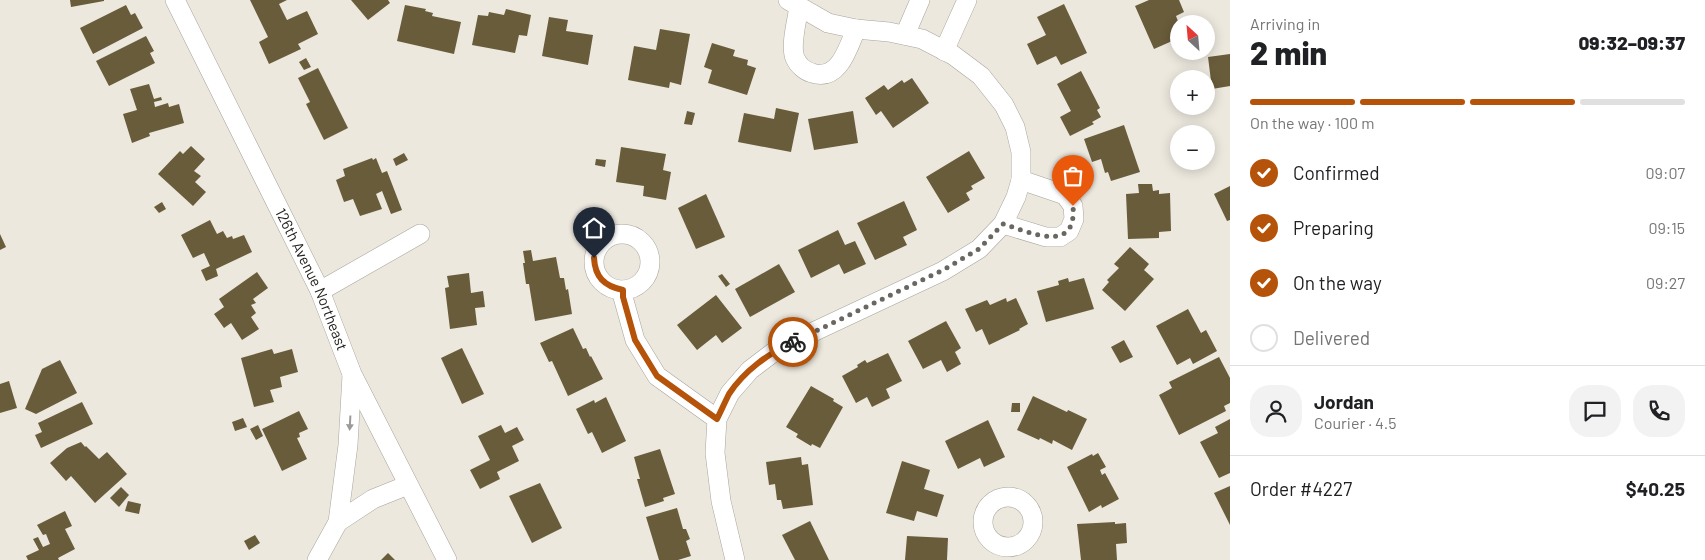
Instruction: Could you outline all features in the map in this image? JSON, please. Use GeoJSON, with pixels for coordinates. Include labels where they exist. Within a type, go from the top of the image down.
{"type":"FeatureCollection","features":[{"type":"Feature","properties":{"kind":"street","name":"126th Avenue Northeast"},"geometry":{"type":"LineString","coordinates":[[175,0],[320,291],[352,374],[447,560]]}},
{"type":"Feature","properties":{"kind":"street"},"geometry":{"type":"LineString","coordinates":[[905,36],[920,0]]}},
{"type":"Feature","properties":{"kind":"street"},"geometry":{"type":"LineString","coordinates":[[944,50],[967,0]]}},
{"type":"Feature","properties":{"kind":"street"},"geometry":{"type":"LineString","coordinates":[[734,560],[721,501],[715,453],[717,419],[730,393],[750,370],[779,348],[943,270],[979,249],[1003,224],[1019,189],[1021,152],[1015,126],[1004,106],[981,76],[953,55],[922,39],[828,23],[793,4],[793,50],[795,58],[806,71],[814,74],[829,73],[841,64],[856,29]]}},
{"type":"Feature","properties":{"kind":"street"},"geometry":{"type":"LineString","coordinates":[[1003,224],[1046,237],[1060,237],[1069,231],[1074,219],[1073,206],[1065,195],[1019,189]]}},
{"type":"Feature","properties":{"kind":"street"},"geometry":{"type":"LineString","coordinates":[[320,291],[420,234]]}},
{"type":"Feature","properties":{"kind":"street"},"geometry":{"type":"LineString","coordinates":[[623,290],[623,297],[635,340],[657,376],[717,419]]}},
{"type":"Feature","properties":{"kind":"street"},"geometry":{"type":"LineString","coordinates":[[317,560],[338,522],[348,445],[352,374]]}},
{"type":"Feature","properties":{"kind":"street"},"geometry":{"type":"LineString","coordinates":[[338,522],[373,500],[408,485]]}},
{"type":"Feature","properties":{"kind":"building"},"geometry":{"type":"Polygon","coordinates":[[[70,0],[104,0],[104,1],[71,7],[70,0]]]}},
{"type":"Feature","properties":{"kind":"building"},"geometry":{"type":"Polygon","coordinates":[[[250,0],[287,0],[279,4],[287,20],[307,11],[318,34],[298,44],[301,49],[269,64],[259,42],[268,37],[250,0]]]}},
{"type":"Feature","properties":{"kind":"building"},"geometry":{"type":"Polygon","coordinates":[[[351,0],[388,0],[390,3],[368,20],[351,0]]]}},
{"type":"Feature","properties":{"kind":"building"},"geometry":{"type":"Polygon","coordinates":[[[1149,0],[1179,0],[1184,12],[1178,15],[1170,15],[1170,42],[1154,49],[1135,6],[1149,0]]]}},
{"type":"Feature","properties":{"kind":"building"},"geometry":{"type":"Polygon","coordinates":[[[1064,4],[1087,53],[1061,65],[1056,56],[1037,65],[1027,44],[1046,35],[1037,17],[1064,4]]]}},
{"type":"Feature","properties":{"kind":"building"},"geometry":{"type":"Polygon","coordinates":[[[126,5],[131,15],[135,13],[143,28],[93,54],[80,28],[126,5]]]}},
{"type":"Feature","properties":{"kind":"building"},"geometry":{"type":"Polygon","coordinates":[[[405,5],[426,9],[425,11],[433,13],[432,16],[461,22],[454,54],[397,41],[405,5]]]}},
{"type":"Feature","properties":{"kind":"building"},"geometry":{"type":"Polygon","coordinates":[[[506,9],[531,15],[527,36],[519,35],[515,53],[472,45],[478,15],[488,16],[489,12],[504,15],[506,9]]]}},
{"type":"Feature","properties":{"kind":"building"},"geometry":{"type":"Polygon","coordinates":[[[549,17],[568,20],[566,31],[593,35],[588,65],[542,56],[549,17]]]}},
{"type":"Feature","properties":{"kind":"building"},"geometry":{"type":"Polygon","coordinates":[[[660,29],[690,34],[681,85],[670,82],[669,88],[628,80],[634,46],[656,50],[660,29]]]}},
{"type":"Feature","properties":{"kind":"building"},"geometry":{"type":"Polygon","coordinates":[[[146,36],[154,51],[150,53],[155,63],[109,86],[96,61],[146,36]]]}},
{"type":"Feature","properties":{"kind":"building"},"geometry":{"type":"Polygon","coordinates":[[[712,43],[735,50],[733,56],[748,60],[747,65],[756,68],[747,95],[708,83],[712,70],[704,67],[712,43]]]}},
{"type":"Feature","properties":{"kind":"building"},"geometry":{"type":"Polygon","coordinates":[[[1230,54],[1230,86],[1215,88],[1215,70],[1210,70],[1208,60],[1215,60],[1215,56],[1230,54]]]}},
{"type":"Feature","properties":{"kind":"building"},"geometry":{"type":"Polygon","coordinates":[[[306,58],[311,67],[304,70],[299,62],[306,58]]]}},
{"type":"Feature","properties":{"kind":"building"},"geometry":{"type":"Polygon","coordinates":[[[318,68],[348,128],[324,140],[306,104],[310,102],[298,78],[318,68]]]}},
{"type":"Feature","properties":{"kind":"building"},"geometry":{"type":"Polygon","coordinates":[[[1081,71],[1100,108],[1097,110],[1101,117],[1092,122],[1094,124],[1070,136],[1060,117],[1071,111],[1057,84],[1081,71]]]}},
{"type":"Feature","properties":{"kind":"building"},"geometry":{"type":"Polygon","coordinates":[[[912,78],[929,103],[893,128],[881,111],[876,115],[865,98],[884,85],[888,90],[902,80],[904,83],[912,78]]]}},
{"type":"Feature","properties":{"kind":"building"},"geometry":{"type":"Polygon","coordinates":[[[149,84],[154,99],[161,97],[162,100],[154,102],[155,107],[168,103],[169,107],[179,104],[184,123],[149,133],[150,136],[132,143],[123,114],[137,110],[130,89],[149,84]]]}},
{"type":"Feature","properties":{"kind":"building"},"geometry":{"type":"Polygon","coordinates":[[[776,108],[799,113],[791,152],[738,142],[744,113],[774,119],[776,108]]]}},
{"type":"Feature","properties":{"kind":"building"},"geometry":{"type":"Polygon","coordinates":[[[687,111],[695,113],[692,125],[684,124],[687,111]]]}},
{"type":"Feature","properties":{"kind":"building"},"geometry":{"type":"Polygon","coordinates":[[[853,111],[858,143],[814,150],[808,119],[853,111]]]}},
{"type":"Feature","properties":{"kind":"building"},"geometry":{"type":"Polygon","coordinates":[[[1124,125],[1140,172],[1111,181],[1108,172],[1105,173],[1101,159],[1092,162],[1084,139],[1124,125]]]}},
{"type":"Feature","properties":{"kind":"building"},"geometry":{"type":"Polygon","coordinates":[[[191,146],[205,159],[194,171],[201,176],[195,182],[206,192],[193,206],[158,174],[180,151],[183,154],[191,146]]]}},
{"type":"Feature","properties":{"kind":"building"},"geometry":{"type":"Polygon","coordinates":[[[621,147],[666,154],[663,170],[671,172],[666,200],[643,196],[644,186],[616,182],[621,147]]]}},
{"type":"Feature","properties":{"kind":"building"},"geometry":{"type":"Polygon","coordinates":[[[969,151],[985,178],[971,186],[973,189],[966,193],[970,200],[948,213],[926,177],[969,151]]]}},
{"type":"Feature","properties":{"kind":"building"},"geometry":{"type":"Polygon","coordinates":[[[404,153],[408,160],[396,166],[393,159],[404,153]]]}},
{"type":"Feature","properties":{"kind":"building"},"geometry":{"type":"Polygon","coordinates":[[[372,158],[373,160],[376,158],[382,173],[387,171],[402,210],[391,214],[382,191],[376,194],[382,209],[360,216],[353,199],[344,202],[336,180],[345,176],[343,169],[372,158]]]}},
{"type":"Feature","properties":{"kind":"building"},"geometry":{"type":"Polygon","coordinates":[[[596,159],[606,160],[605,167],[595,165],[596,159]]]}},
{"type":"Feature","properties":{"kind":"building"},"geometry":{"type":"Polygon","coordinates":[[[1138,184],[1152,184],[1153,191],[1159,190],[1159,194],[1170,193],[1171,231],[1159,232],[1159,238],[1128,239],[1126,194],[1139,193],[1138,184]]]}},
{"type":"Feature","properties":{"kind":"building"},"geometry":{"type":"Polygon","coordinates":[[[1230,186],[1230,220],[1227,221],[1214,194],[1230,186]]]}},
{"type":"Feature","properties":{"kind":"building"},"geometry":{"type":"Polygon","coordinates":[[[706,194],[725,237],[696,249],[678,208],[706,194]]]}},
{"type":"Feature","properties":{"kind":"building"},"geometry":{"type":"Polygon","coordinates":[[[904,201],[917,230],[903,237],[907,245],[875,260],[857,223],[904,201]]]}},
{"type":"Feature","properties":{"kind":"building"},"geometry":{"type":"Polygon","coordinates":[[[162,202],[166,209],[159,213],[154,207],[162,202]]]}},
{"type":"Feature","properties":{"kind":"building"},"geometry":{"type":"Polygon","coordinates":[[[210,220],[217,234],[223,231],[227,238],[232,236],[233,239],[244,235],[252,252],[216,269],[218,276],[206,281],[201,270],[210,266],[204,253],[193,258],[181,235],[210,220]]]}},
{"type":"Feature","properties":{"kind":"building"},"geometry":{"type":"Polygon","coordinates":[[[838,230],[845,245],[855,241],[866,264],[844,274],[839,264],[811,278],[798,250],[838,230]]]}},
{"type":"Feature","properties":{"kind":"building"},"geometry":{"type":"Polygon","coordinates":[[[0,234],[6,247],[0,250],[0,234]]]}},
{"type":"Feature","properties":{"kind":"building"},"geometry":{"type":"Polygon","coordinates":[[[1130,247],[1149,264],[1144,270],[1154,279],[1125,311],[1102,290],[1109,282],[1107,280],[1119,268],[1114,264],[1130,247]]]}},
{"type":"Feature","properties":{"kind":"building"},"geometry":{"type":"Polygon","coordinates":[[[531,250],[533,261],[556,257],[560,278],[564,278],[566,290],[568,289],[572,314],[535,321],[529,284],[526,284],[523,263],[525,263],[523,251],[531,250]]]}},
{"type":"Feature","properties":{"kind":"building"},"geometry":{"type":"Polygon","coordinates":[[[779,264],[795,292],[750,317],[735,289],[779,264]]]}},
{"type":"Feature","properties":{"kind":"building"},"geometry":{"type":"Polygon","coordinates":[[[257,272],[268,288],[253,299],[256,303],[251,305],[256,313],[251,317],[259,329],[242,340],[231,323],[224,328],[214,314],[224,307],[219,299],[257,272]]]}},
{"type":"Feature","properties":{"kind":"building"},"geometry":{"type":"Polygon","coordinates":[[[469,273],[471,293],[483,291],[485,307],[475,308],[477,325],[450,329],[445,288],[449,287],[447,276],[469,273]]]}},
{"type":"Feature","properties":{"kind":"building"},"geometry":{"type":"Polygon","coordinates":[[[722,274],[730,284],[726,287],[718,276],[722,274]]]}},
{"type":"Feature","properties":{"kind":"building"},"geometry":{"type":"Polygon","coordinates":[[[1068,278],[1069,282],[1084,278],[1094,309],[1046,322],[1037,291],[1059,285],[1058,281],[1068,278]]]}},
{"type":"Feature","properties":{"kind":"building"},"geometry":{"type":"Polygon","coordinates":[[[716,295],[742,328],[722,343],[716,335],[697,350],[677,325],[716,295]]]}},
{"type":"Feature","properties":{"kind":"building"},"geometry":{"type":"Polygon","coordinates":[[[1006,298],[1007,302],[1016,298],[1028,324],[989,345],[982,329],[976,332],[965,309],[987,300],[990,305],[1006,298]]]}},
{"type":"Feature","properties":{"kind":"building"},"geometry":{"type":"Polygon","coordinates":[[[1188,309],[1201,333],[1206,330],[1217,351],[1193,364],[1190,358],[1177,365],[1156,326],[1188,309]]]}},
{"type":"Feature","properties":{"kind":"building"},"geometry":{"type":"Polygon","coordinates":[[[946,321],[961,348],[955,352],[961,364],[947,372],[941,360],[923,369],[908,341],[946,321]]]}},
{"type":"Feature","properties":{"kind":"building"},"geometry":{"type":"Polygon","coordinates":[[[573,328],[583,349],[586,348],[603,379],[568,396],[552,361],[549,362],[540,343],[573,328]]]}},
{"type":"Feature","properties":{"kind":"building"},"geometry":{"type":"Polygon","coordinates":[[[1124,340],[1133,357],[1120,363],[1111,347],[1124,340]]]}},
{"type":"Feature","properties":{"kind":"building"},"geometry":{"type":"Polygon","coordinates":[[[462,348],[484,394],[462,404],[441,358],[462,348]]]}},
{"type":"Feature","properties":{"kind":"building"},"geometry":{"type":"Polygon","coordinates":[[[272,349],[274,354],[292,349],[298,372],[280,377],[282,387],[270,390],[274,402],[254,407],[241,358],[272,349]]]}},
{"type":"Feature","properties":{"kind":"building"},"geometry":{"type":"Polygon","coordinates":[[[888,353],[902,381],[886,389],[890,398],[872,407],[867,397],[856,403],[842,376],[858,367],[857,365],[865,360],[867,363],[888,353]]]}},
{"type":"Feature","properties":{"kind":"building"},"geometry":{"type":"Polygon","coordinates":[[[1219,357],[1230,378],[1230,403],[1224,406],[1226,411],[1179,435],[1159,395],[1172,388],[1169,382],[1219,357]]]}},
{"type":"Feature","properties":{"kind":"building"},"geometry":{"type":"Polygon","coordinates":[[[60,360],[77,393],[36,414],[25,409],[42,369],[60,360]]]}},
{"type":"Feature","properties":{"kind":"building"},"geometry":{"type":"Polygon","coordinates":[[[9,381],[17,408],[0,413],[0,384],[9,381]]]}},
{"type":"Feature","properties":{"kind":"building"},"geometry":{"type":"Polygon","coordinates":[[[811,386],[834,399],[833,401],[843,407],[820,448],[812,444],[811,446],[796,437],[798,434],[786,427],[811,386]]]}},
{"type":"Feature","properties":{"kind":"building"},"geometry":{"type":"Polygon","coordinates":[[[1033,396],[1087,419],[1072,450],[1053,440],[1052,444],[1017,430],[1033,396]]]}},
{"type":"Feature","properties":{"kind":"building"},"geometry":{"type":"Polygon","coordinates":[[[606,397],[626,441],[602,453],[592,432],[588,434],[576,409],[594,400],[595,403],[606,397]]]}},
{"type":"Feature","properties":{"kind":"building"},"geometry":{"type":"Polygon","coordinates":[[[82,402],[93,424],[41,448],[35,435],[42,432],[38,423],[82,402]]]}},
{"type":"Feature","properties":{"kind":"building"},"geometry":{"type":"Polygon","coordinates":[[[1012,403],[1020,403],[1020,412],[1011,412],[1012,403]]]}},
{"type":"Feature","properties":{"kind":"building"},"geometry":{"type":"Polygon","coordinates":[[[299,411],[308,429],[299,433],[300,437],[297,438],[307,459],[282,471],[262,429],[299,411]]]}},
{"type":"Feature","properties":{"kind":"building"},"geometry":{"type":"Polygon","coordinates":[[[243,418],[247,427],[235,431],[232,422],[243,418]]]}},
{"type":"Feature","properties":{"kind":"building"},"geometry":{"type":"Polygon","coordinates":[[[1230,419],[1230,473],[1219,478],[1200,442],[1218,433],[1215,427],[1230,419]]]}},
{"type":"Feature","properties":{"kind":"building"},"geometry":{"type":"Polygon","coordinates":[[[988,420],[1005,457],[984,467],[980,458],[958,469],[945,441],[988,420]]]}},
{"type":"Feature","properties":{"kind":"building"},"geometry":{"type":"Polygon","coordinates":[[[258,425],[263,436],[256,440],[250,429],[258,425]]]}},
{"type":"Feature","properties":{"kind":"building"},"geometry":{"type":"Polygon","coordinates":[[[501,425],[505,433],[517,427],[524,440],[512,446],[519,461],[497,472],[500,479],[480,489],[470,470],[490,460],[478,436],[501,425]]]}},
{"type":"Feature","properties":{"kind":"building"},"geometry":{"type":"Polygon","coordinates":[[[81,442],[99,459],[107,452],[127,474],[95,503],[71,476],[66,481],[50,463],[67,448],[81,442]]]}},
{"type":"Feature","properties":{"kind":"building"},"geometry":{"type":"Polygon","coordinates":[[[660,449],[675,494],[663,498],[664,501],[645,507],[637,479],[640,479],[634,457],[660,449]]]}},
{"type":"Feature","properties":{"kind":"building"},"geometry":{"type":"Polygon","coordinates":[[[1098,453],[1106,467],[1100,470],[1102,475],[1105,473],[1119,499],[1102,508],[1101,505],[1089,512],[1067,467],[1092,454],[1093,456],[1098,453]]]}},
{"type":"Feature","properties":{"kind":"building"},"geometry":{"type":"Polygon","coordinates":[[[801,457],[802,465],[808,464],[813,505],[783,509],[781,500],[777,500],[775,484],[769,485],[766,462],[801,457]]]}},
{"type":"Feature","properties":{"kind":"building"},"geometry":{"type":"Polygon","coordinates":[[[902,461],[930,470],[924,489],[944,495],[937,517],[917,511],[914,521],[886,513],[902,461]]]}},
{"type":"Feature","properties":{"kind":"building"},"geometry":{"type":"Polygon","coordinates":[[[540,483],[562,528],[532,543],[509,496],[540,483]]]}},
{"type":"Feature","properties":{"kind":"building"},"geometry":{"type":"Polygon","coordinates":[[[1230,486],[1230,525],[1214,493],[1230,486]]]}},
{"type":"Feature","properties":{"kind":"building"},"geometry":{"type":"Polygon","coordinates":[[[121,487],[129,495],[119,507],[110,498],[121,487]]]}},
{"type":"Feature","properties":{"kind":"building"},"geometry":{"type":"Polygon","coordinates":[[[128,501],[141,504],[139,514],[125,511],[128,501]]]}},
{"type":"Feature","properties":{"kind":"building"},"geometry":{"type":"Polygon","coordinates":[[[677,508],[683,529],[686,529],[690,539],[686,541],[691,556],[678,560],[659,560],[646,517],[677,508]]]}},
{"type":"Feature","properties":{"kind":"building"},"geometry":{"type":"Polygon","coordinates":[[[65,511],[72,526],[65,529],[75,549],[58,558],[59,560],[28,560],[26,556],[39,550],[33,539],[38,537],[43,547],[50,544],[46,534],[43,535],[37,525],[65,511]]]}},
{"type":"Feature","properties":{"kind":"building"},"geometry":{"type":"Polygon","coordinates":[[[810,521],[829,560],[795,560],[782,535],[810,521]]]}},
{"type":"Feature","properties":{"kind":"building"},"geometry":{"type":"Polygon","coordinates":[[[1115,522],[1115,524],[1126,523],[1127,543],[1116,544],[1117,560],[1081,560],[1077,524],[1115,522]]]}},
{"type":"Feature","properties":{"kind":"building"},"geometry":{"type":"Polygon","coordinates":[[[255,535],[260,543],[249,550],[244,541],[255,535]]]}},
{"type":"Feature","properties":{"kind":"building"},"geometry":{"type":"Polygon","coordinates":[[[907,536],[948,538],[947,560],[905,560],[907,536]]]}},
{"type":"Feature","properties":{"kind":"building"},"geometry":{"type":"Polygon","coordinates":[[[388,553],[395,560],[381,560],[388,553]]]}},
{"type":"Feature","properties":{"kind":"way so far"},"geometry":{"type":"LineString","coordinates":[[793,342],[943,270],[979,249],[1003,224],[1046,237],[1060,237],[1069,231],[1074,219],[1073,206]]}},
{"type":"Feature","properties":{"kind":"route"},"geometry":{"type":"LineString","coordinates":[[594,258],[598,276],[605,284],[623,290],[623,297],[635,340],[657,376],[717,419],[730,393],[750,370],[779,348],[793,342]]}}]}
